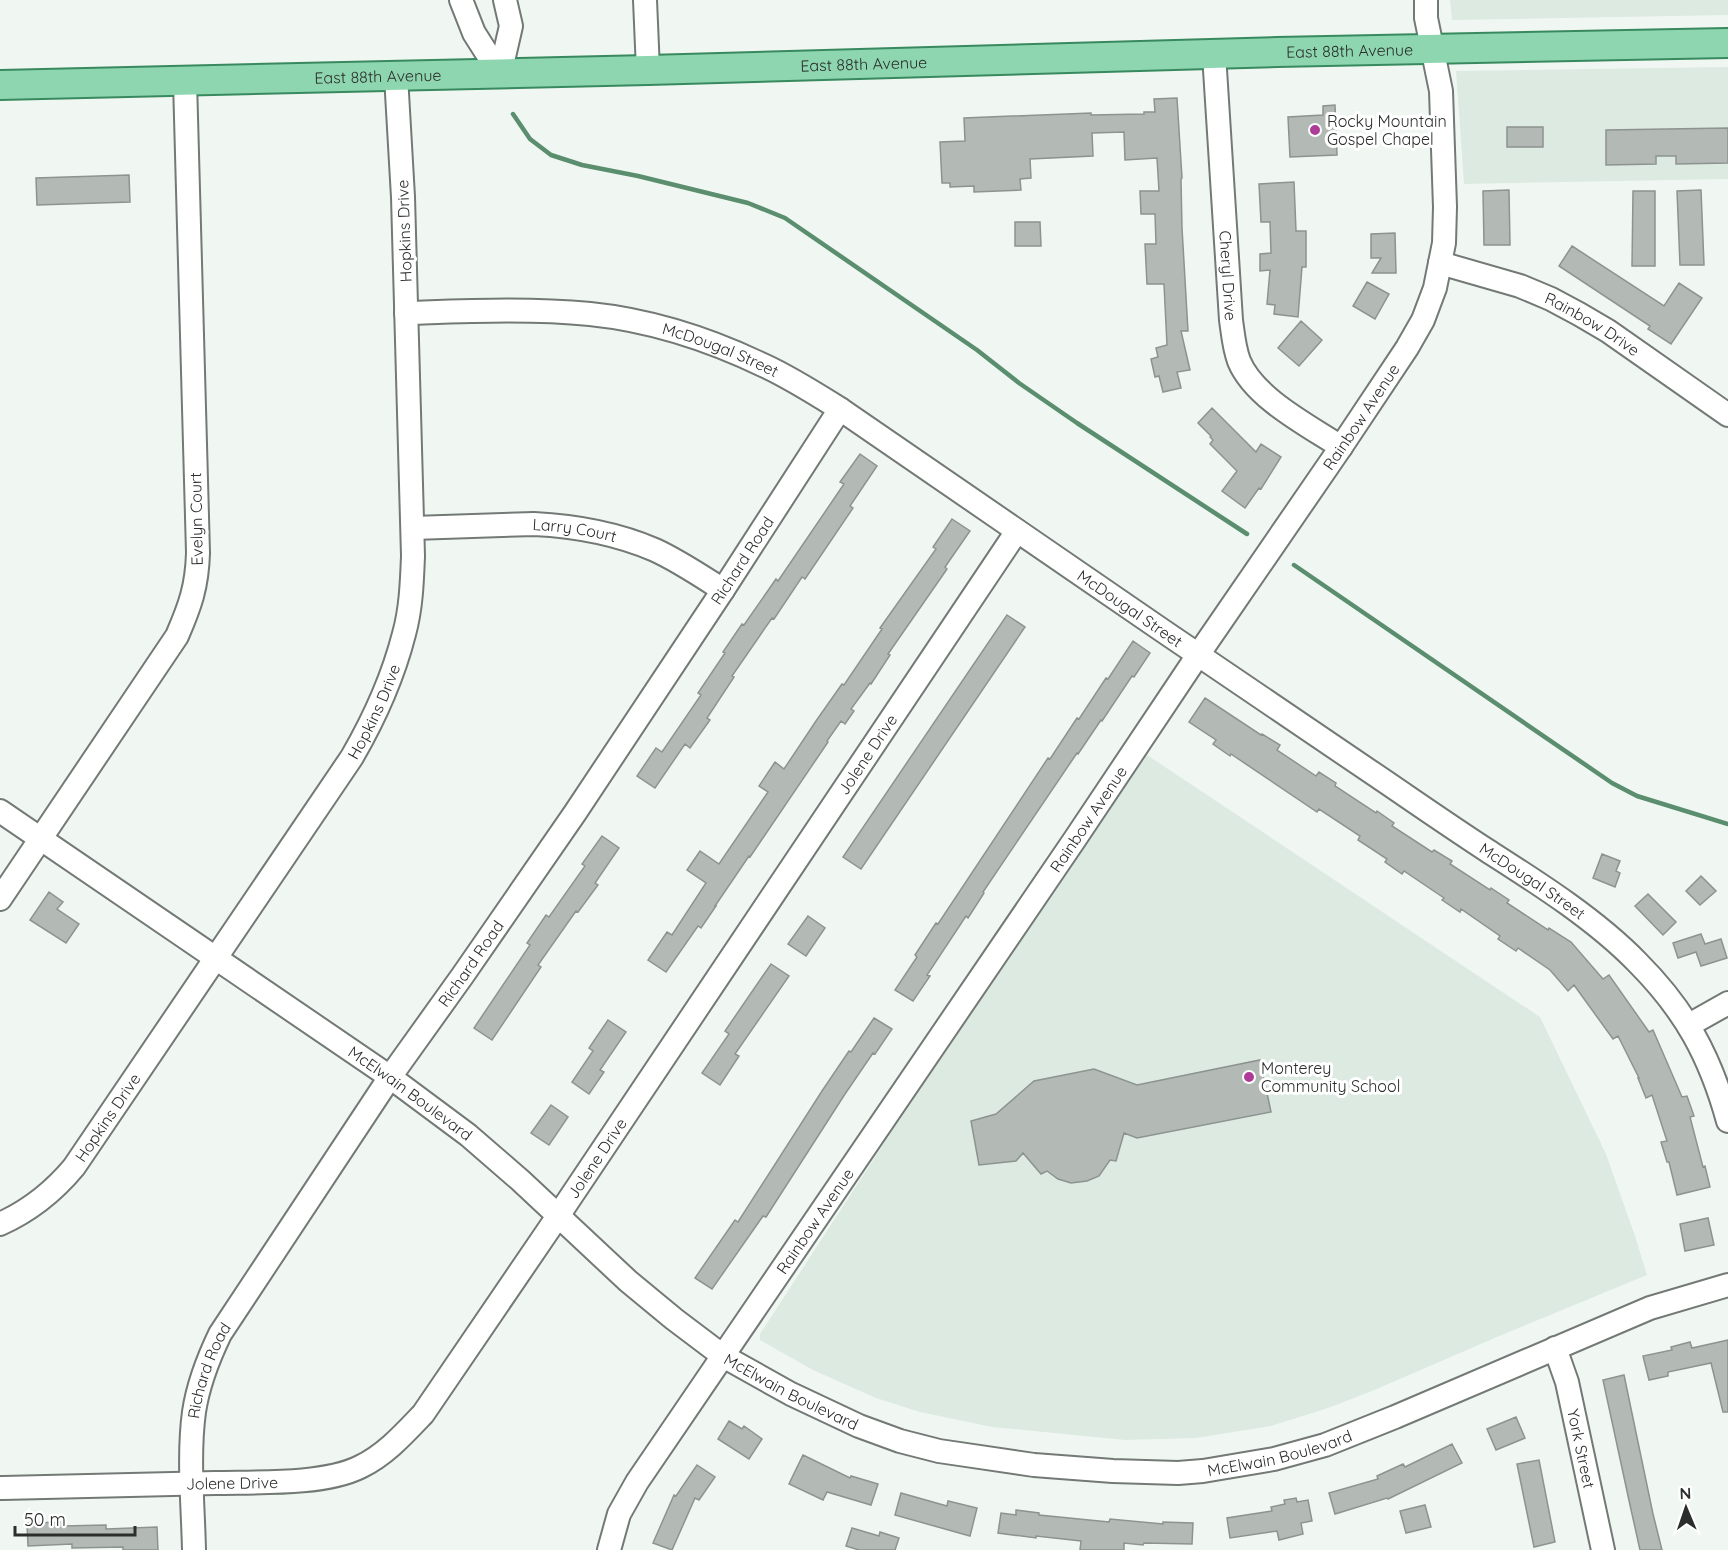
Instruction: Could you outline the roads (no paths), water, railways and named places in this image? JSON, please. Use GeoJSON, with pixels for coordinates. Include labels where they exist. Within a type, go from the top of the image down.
{"type":"FeatureCollection","features":[{"type":"Feature","properties":{"kind":"main road","name":"East 88th Avenue"},"geometry":{"type":"LineString","coordinates":[[0,85],[1728,43]]}},
{"type":"Feature","properties":{"kind":"street"},"geometry":{"type":"LineString","coordinates":[[461,0],[474,33],[500,74]]}},
{"type":"Feature","properties":{"kind":"street"},"geometry":{"type":"LineString","coordinates":[[500,74],[511,26],[505,0]]}},
{"type":"Feature","properties":{"kind":"street"},"geometry":{"type":"LineString","coordinates":[[645,0],[648,70]]}},
{"type":"Feature","properties":{"kind":"street"},"geometry":{"type":"LineString","coordinates":[[1426,0],[1426,18],[1433,49]]}},
{"type":"Feature","properties":{"kind":"street","name":"Rainbow Avenue"},"geometry":{"type":"LineString","coordinates":[[609,1550],[619,1514],[637,1482],[1341,447],[1423,320],[1435,288],[1444,243],[1445,217],[1441,91],[1433,49]]}},
{"type":"Feature","properties":{"kind":"street","name":"Cheryl Drive"},"geometry":{"type":"LineString","coordinates":[[1214,54],[1232,320],[1234,343],[1239,362],[1245,373],[1267,398],[1341,447]]}},
{"type":"Feature","properties":{"kind":"street","name":"Hopkins Drive"},"geometry":{"type":"LineString","coordinates":[[0,1224],[38,1202],[63,1181],[74,1167],[352,758],[368,729],[392,672],[405,634],[411,594],[414,528],[403,197],[396,76]]}},
{"type":"Feature","properties":{"kind":"street","name":"Evelyn Court"},"geometry":{"type":"LineString","coordinates":[[0,899],[177,636],[189,608],[197,574],[185,81]]}},
{"type":"Feature","properties":{"kind":"street","name":"Rainbow Drive"},"geometry":{"type":"LineString","coordinates":[[1440,263],[1520,286],[1551,299],[1608,331],[1728,415]]}},
{"type":"Feature","properties":{"kind":"street","name":"McDougal Street"},"geometry":{"type":"LineString","coordinates":[[406,313],[550,311],[592,314],[643,323],[704,341],[735,352],[790,378],[840,409],[1198,655],[1529,877],[1598,927],[1638,962],[1689,1025],[1714,1075],[1728,1121]]}},
{"type":"Feature","properties":{"kind":"street","name":"Richard Road"},"geometry":{"type":"LineString","coordinates":[[194,1550],[192,1436],[194,1412],[204,1371],[220,1334],[390,1077],[575,813],[840,409]]}},
{"type":"Feature","properties":{"kind":"street","name":"Larry Court"},"geometry":{"type":"LineString","coordinates":[[414,528],[534,524],[593,531],[655,550],[688,567],[723,590]]}},
{"type":"Feature","properties":{"kind":"street","name":"Jolene Drive"},"geometry":{"type":"LineString","coordinates":[[0,1488],[274,1481],[330,1477],[358,1468],[397,1441],[423,1414],[558,1216],[1017,531]]}},
{"type":"Feature","properties":{"kind":"street","name":"McElwain Boulevard"},"geometry":{"type":"LineString","coordinates":[[0,811],[390,1077],[468,1135],[659,1306],[723,1356],[791,1395],[859,1426],[900,1441],[939,1451],[1034,1465],[1113,1471],[1178,1473],[1274,1459],[1325,1445],[1650,1308],[1728,1285]]}},
{"type":"Feature","properties":{"kind":"street"},"geometry":{"type":"LineString","coordinates":[[1689,1025],[1728,1003]]}},
{"type":"Feature","properties":{"kind":"street","name":"York Street"},"geometry":{"type":"LineString","coordinates":[[1556,1348],[1567,1382],[1603,1550]]}},
{"type":"Feature","properties":{"kind":"waterway"},"geometry":{"type":"LineString","coordinates":[[513,114],[530,139],[551,155],[582,165],[748,203],[785,218],[977,350],[1019,383],[1077,423],[1247,534]]}},
{"type":"Feature","properties":{"kind":"waterway"},"geometry":{"type":"LineString","coordinates":[[1294,565],[1612,783],[1637,796],[1728,824]]}},
{"type":"Feature","properties":{"kind":"place","name":"Rocky Mountain Gospel Chapel"},"geometry":{"type":"Point","coordinates":[1315,130]}},
{"type":"Feature","properties":{"kind":"place","name":"Monterey Community School"},"geometry":{"type":"Point","coordinates":[1249,1077]}}]}
